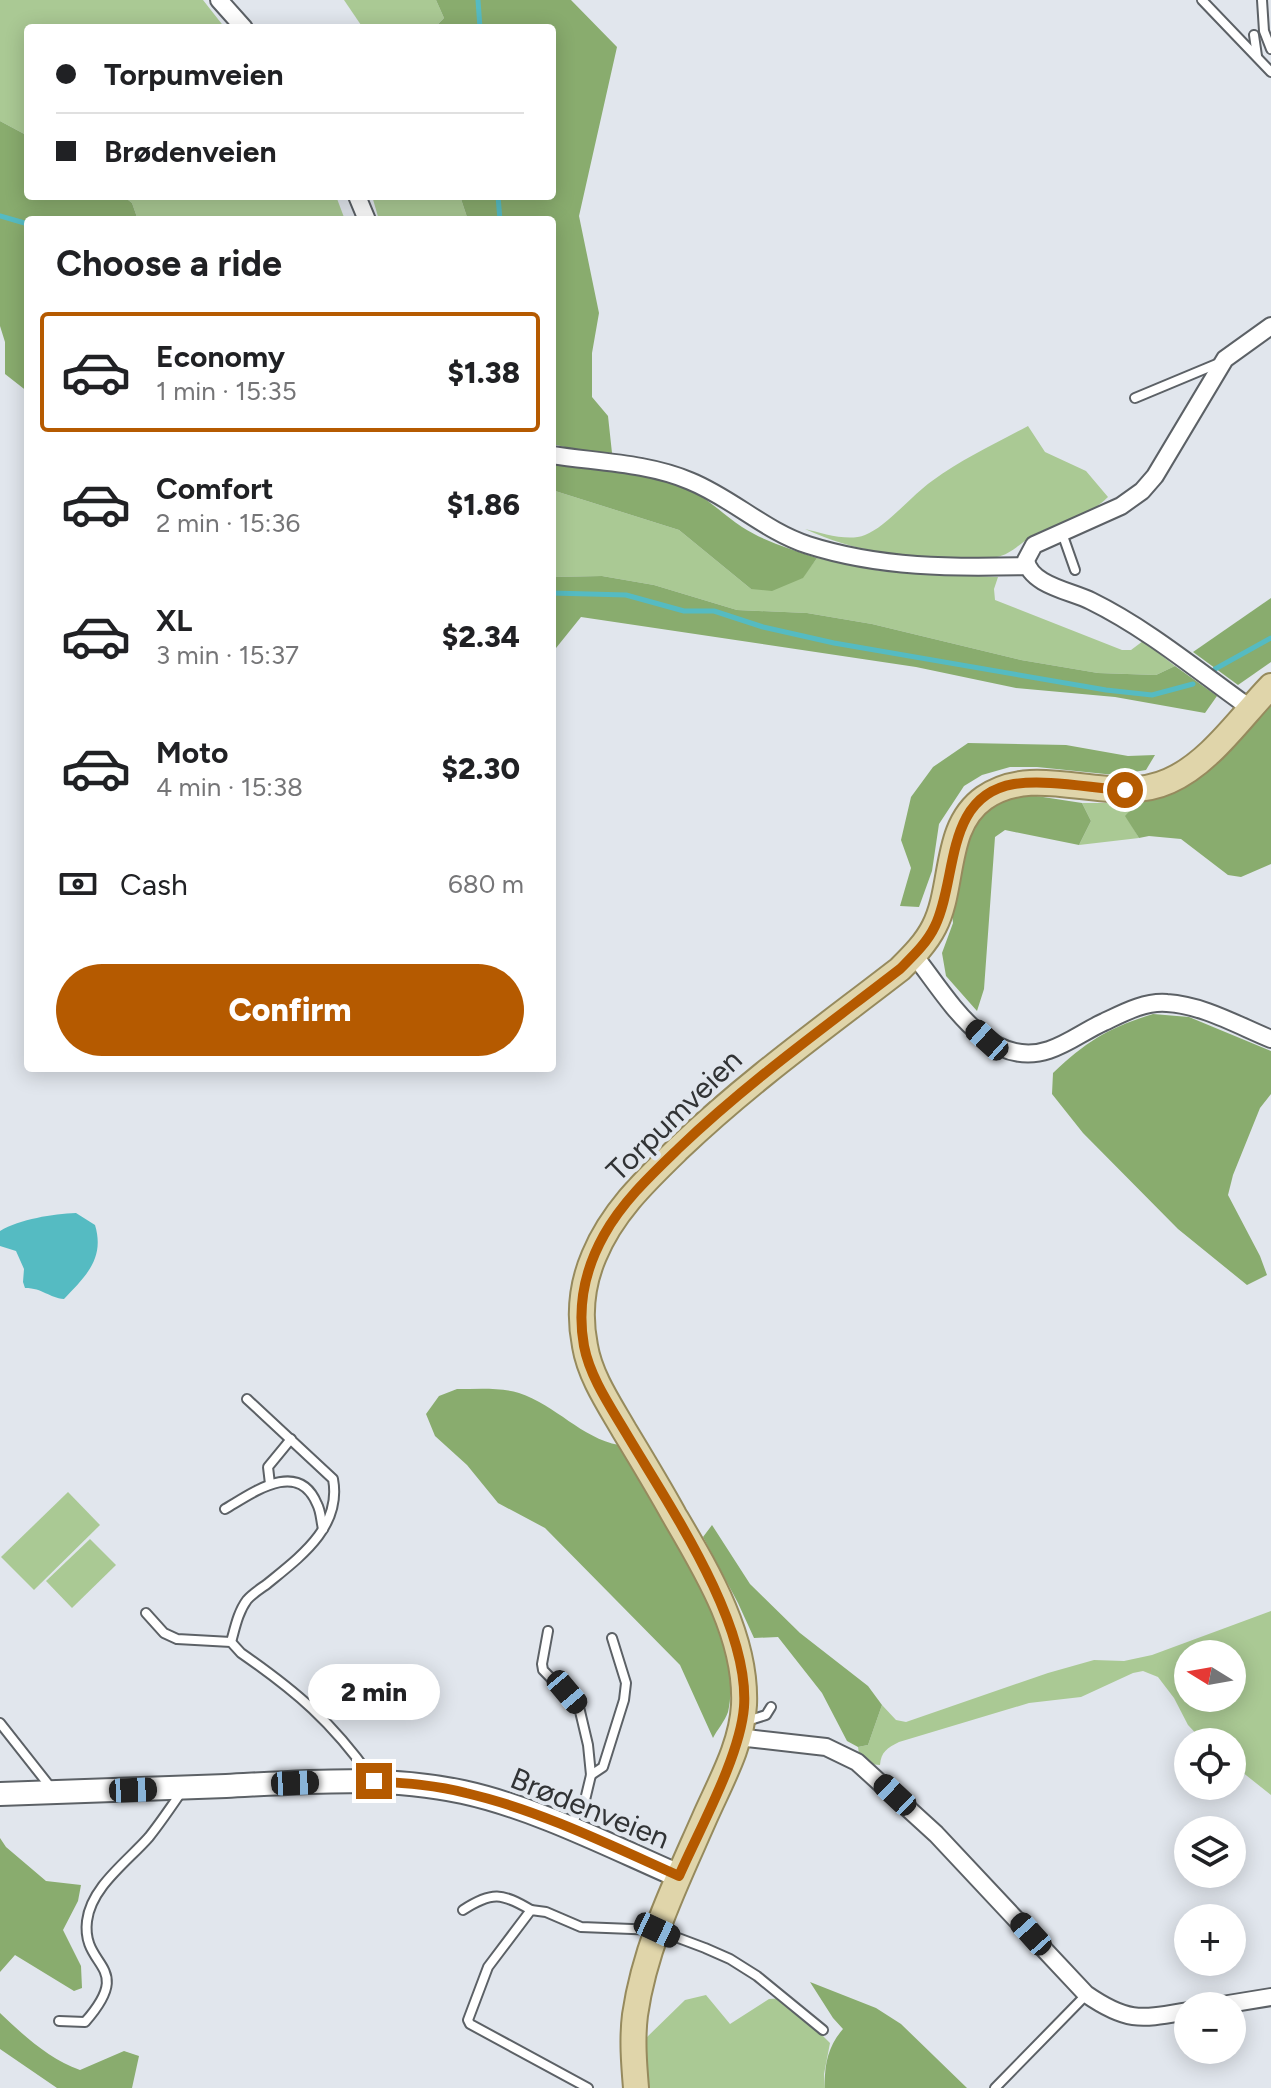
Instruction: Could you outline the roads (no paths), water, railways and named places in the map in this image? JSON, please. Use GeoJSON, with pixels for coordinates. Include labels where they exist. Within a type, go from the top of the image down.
{"type":"FeatureCollection","features":[{"type":"Feature","properties":{"kind":"main road","name":"Torpumveien"},"geometry":{"type":"LineString","coordinates":[[636,2088],[635,2017],[645,1969],[679,1876],[732,1758],[740,1729],[744,1692],[738,1657],[710,1579],[603,1395],[587,1356],[581,1324],[587,1273],[605,1234],[640,1186],[734,1097],[914,955],[934,927],[945,895],[956,839],[966,817],[980,801],[1015,784],[1125,790],[1156,786],[1184,773],[1220,741],[1271,686]]}},
{"type":"Feature","properties":{"kind":"main road","name":"Brødenveien"},"geometry":{"type":"LineString","coordinates":[[0,1794],[374,1781],[465,1792],[570,1828],[679,1876]]}},
{"type":"Feature","properties":{"kind":"street"},"geometry":{"type":"LineString","coordinates":[[219,0],[240,24]]}},
{"type":"Feature","properties":{"kind":"street"},"geometry":{"type":"LineString","coordinates":[[1250,708],[1151,637],[1104,608],[1043,581],[1027,566],[1028,554],[1034,545],[1121,506],[1142,491],[1155,476],[1223,362],[1271,326]]}},
{"type":"Feature","properties":{"kind":"street"},"geometry":{"type":"LineString","coordinates":[[556,456],[662,472],[692,481],[786,537],[809,546],[856,557],[950,568],[1027,566]]}},
{"type":"Feature","properties":{"kind":"street"},"geometry":{"type":"LineString","coordinates":[[914,955],[967,1022],[987,1040],[1012,1052],[1026,1054],[1050,1050],[1131,1010],[1165,1002],[1211,1014],[1271,1039]]}},
{"type":"Feature","properties":{"kind":"street"},"geometry":{"type":"LineString","coordinates":[[740,1729],[826,1747],[857,1762],[936,1834],[1086,1994],[1126,2016],[1147,2018],[1174,2013]]}},
{"type":"Feature","properties":{"kind":"street"},"geometry":{"type":"LineString","coordinates":[[1246,2001],[1271,1997]]}},
{"type":"Feature","properties":{"kind":"lane"},"geometry":{"type":"LineString","coordinates":[[1202,0],[1271,72]]}},
{"type":"Feature","properties":{"kind":"lane"},"geometry":{"type":"LineString","coordinates":[[1262,0],[1264,31],[1271,49]]}},
{"type":"Feature","properties":{"kind":"lane"},"geometry":{"type":"LineString","coordinates":[[1254,35],[1257,57]]}},
{"type":"Feature","properties":{"kind":"lane"},"geometry":{"type":"LineString","coordinates":[[1135,398],[1223,362]]}},
{"type":"Feature","properties":{"kind":"lane"},"geometry":{"type":"LineString","coordinates":[[1062,532],[1075,570]]}},
{"type":"Feature","properties":{"kind":"lane"},"geometry":{"type":"LineString","coordinates":[[231,1642],[247,1600],[317,1540],[334,1510],[333,1479],[247,1399]]}},
{"type":"Feature","properties":{"kind":"lane"},"geometry":{"type":"LineString","coordinates":[[270,1484],[268,1467],[291,1439]]}},
{"type":"Feature","properties":{"kind":"lane"},"geometry":{"type":"LineString","coordinates":[[225,1509],[256,1489],[294,1482],[308,1490],[317,1504],[323,1530]]}},
{"type":"Feature","properties":{"kind":"lane"},"geometry":{"type":"LineString","coordinates":[[146,1613],[164,1633],[177,1639],[231,1642],[241,1653],[314,1707],[345,1740],[374,1781]]}},
{"type":"Feature","properties":{"kind":"lane"},"geometry":{"type":"LineString","coordinates":[[548,1631],[543,1670],[579,1707],[588,1745],[591,1775],[585,1800],[570,1828]]}},
{"type":"Feature","properties":{"kind":"lane"},"geometry":{"type":"LineString","coordinates":[[591,1775],[603,1767],[624,1700],[626,1683],[612,1638]]}},
{"type":"Feature","properties":{"kind":"lane"},"geometry":{"type":"LineString","coordinates":[[740,1729],[766,1715],[771,1707]]}},
{"type":"Feature","properties":{"kind":"lane"},"geometry":{"type":"LineString","coordinates":[[0,1723],[55,1792]]}},
{"type":"Feature","properties":{"kind":"lane"},"geometry":{"type":"LineString","coordinates":[[59,2021],[85,2022],[108,1988],[108,1980],[86,1931],[91,1907],[106,1884],[149,1836],[185,1788]]}},
{"type":"Feature","properties":{"kind":"lane"},"geometry":{"type":"LineString","coordinates":[[463,1910],[479,1899],[498,1895],[510,1897],[531,1910],[546,1912],[581,1927],[657,1930],[730,1959],[757,1976],[823,2030]]}},
{"type":"Feature","properties":{"kind":"lane"},"geometry":{"type":"LineString","coordinates":[[531,1910],[488,1967],[468,2020],[470,2024],[588,2088]]}},
{"type":"Feature","properties":{"kind":"lane"},"geometry":{"type":"LineString","coordinates":[[995,2088],[1086,1994]]}},
{"type":"Feature","properties":{"kind":"water"},"geometry":{"type":"Polygon","coordinates":[[[76,1213],[95,1225],[97,1247],[92,1266],[64,1299],[25,1288],[24,1269],[16,1251],[0,1246],[0,1231],[37,1218],[76,1213]]]}},
{"type":"Feature","properties":{"kind":"waterway"},"geometry":{"type":"LineString","coordinates":[[478,0],[480,24]]}},
{"type":"Feature","properties":{"kind":"waterway"},"geometry":{"type":"LineString","coordinates":[[498,200],[500,216]]}},
{"type":"Feature","properties":{"kind":"waterway"},"geometry":{"type":"LineString","coordinates":[[0,216],[24,223]]}},
{"type":"Feature","properties":{"kind":"waterway"},"geometry":{"type":"LineString","coordinates":[[556,593],[626,595],[684,611],[714,611],[763,627],[834,643],[1106,690],[1152,695],[1193,684]]}},
{"type":"Feature","properties":{"kind":"waterway"},"geometry":{"type":"LineString","coordinates":[[1215,669],[1271,638]]}}]}
